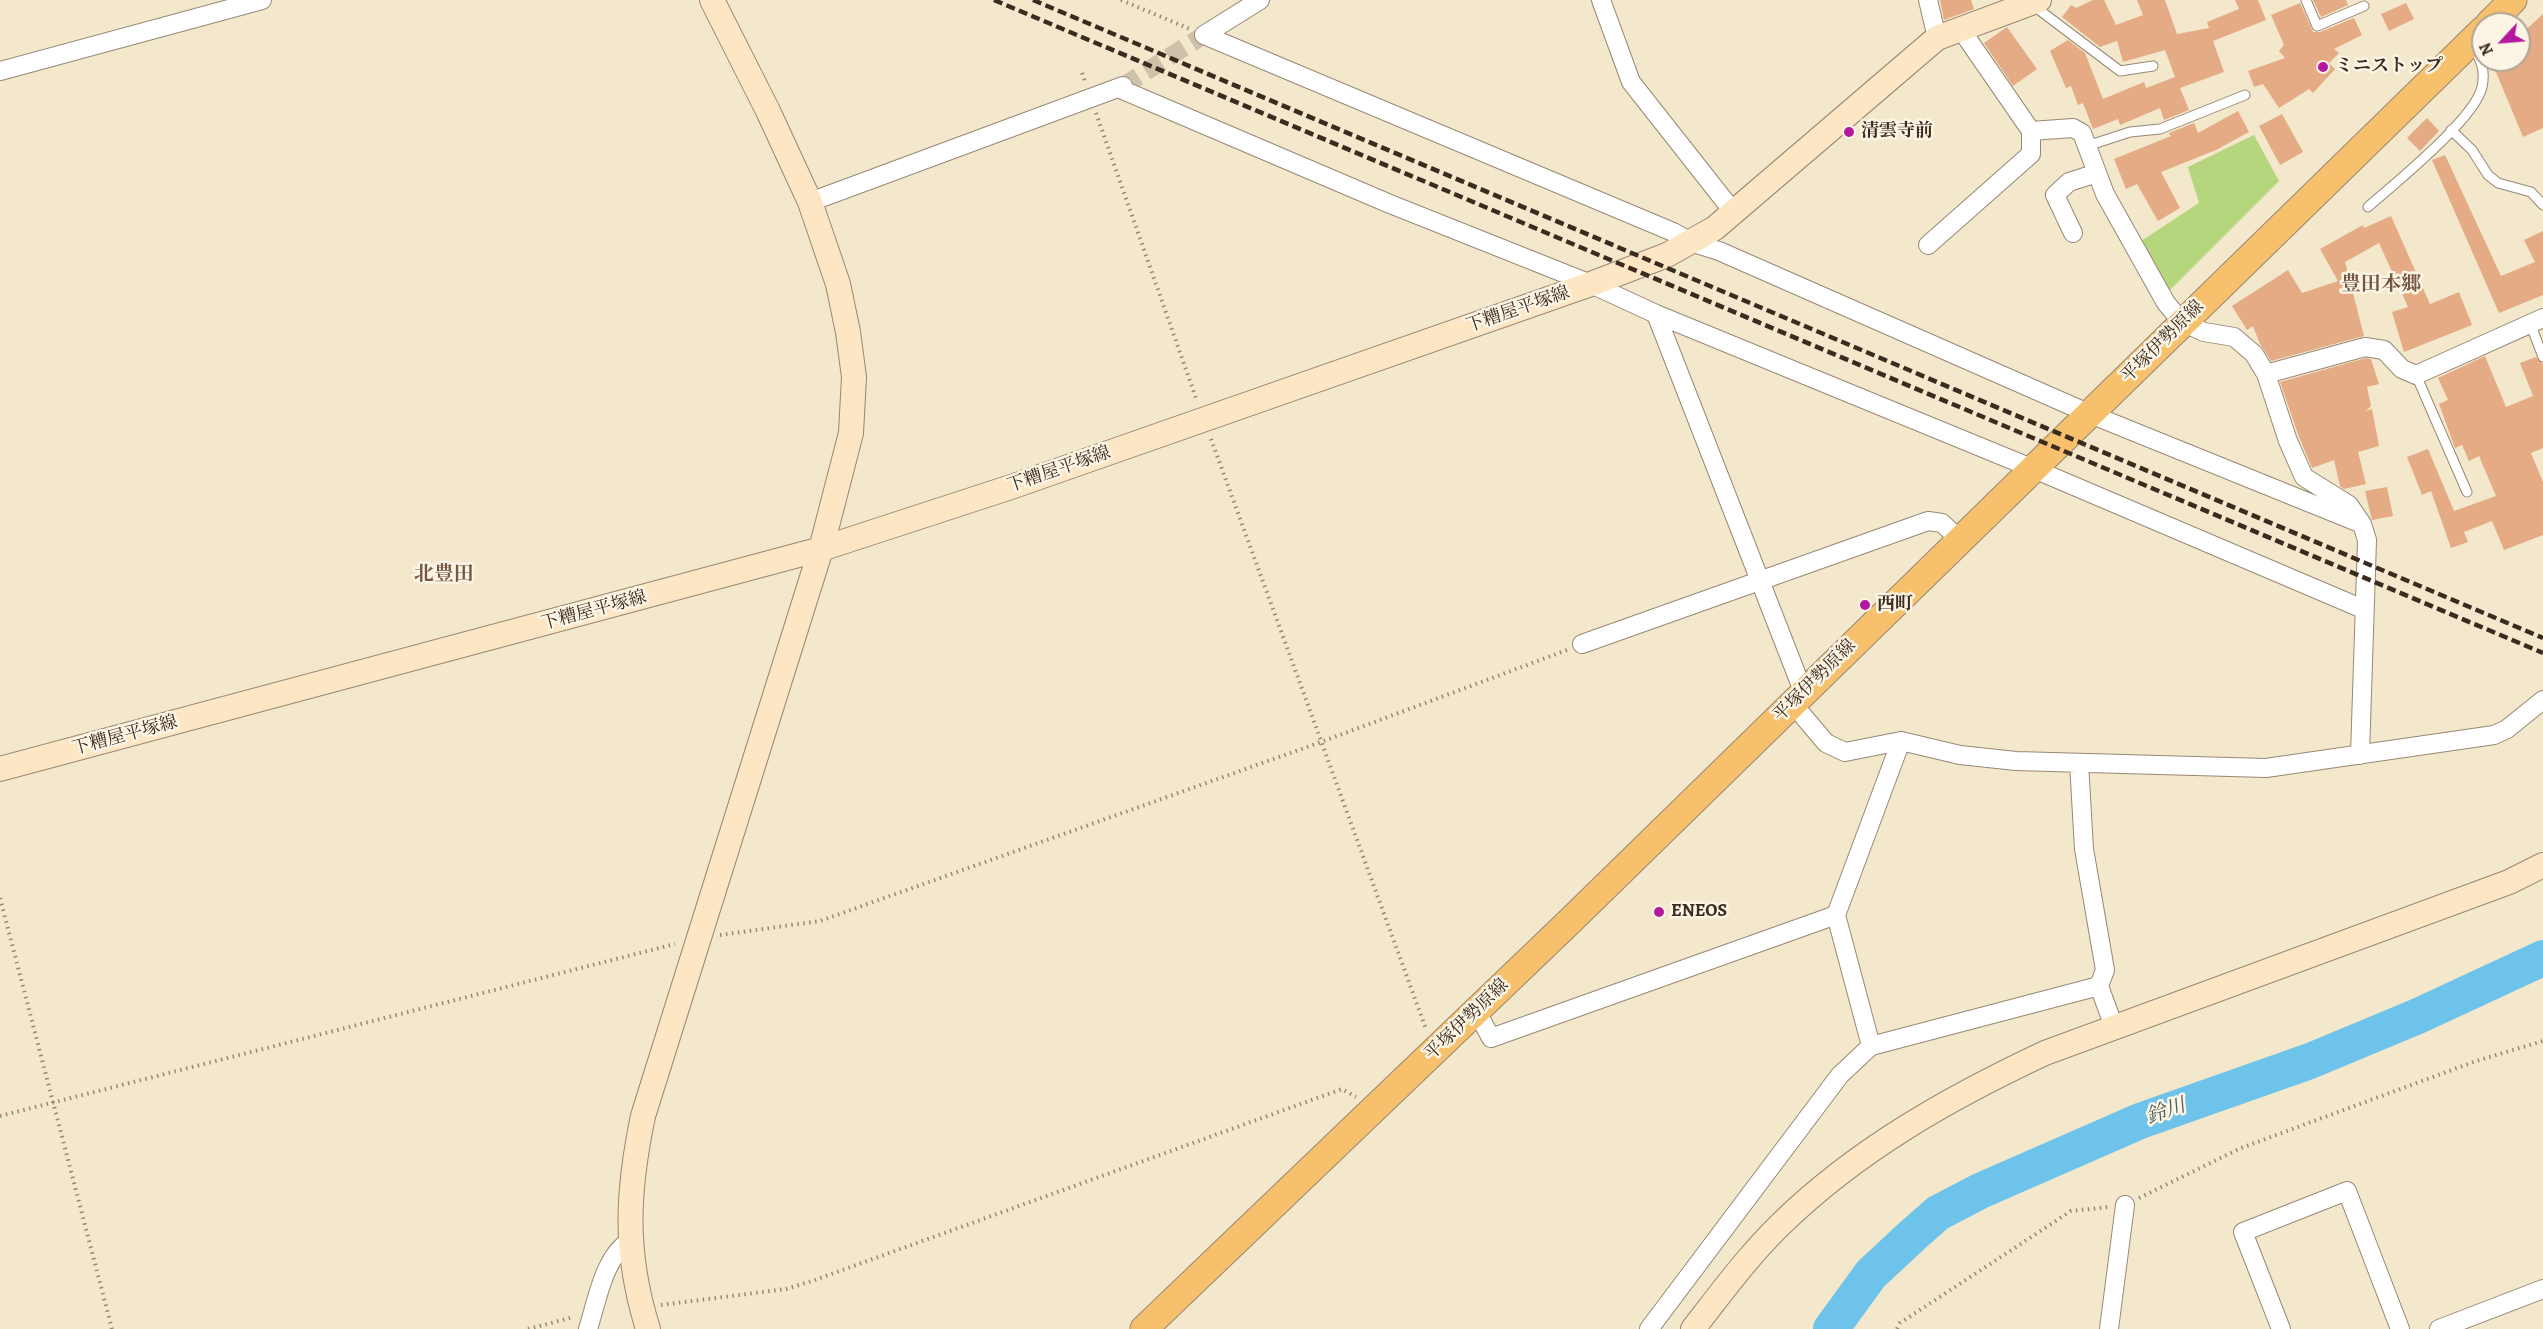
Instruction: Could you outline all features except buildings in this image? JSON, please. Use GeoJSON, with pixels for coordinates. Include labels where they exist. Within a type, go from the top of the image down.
{"type":"FeatureCollection","features":[{"type":"Feature","properties":{"kind":"main road","name":"平塚伊勢原線"},"geometry":{"type":"LineString","coordinates":[[2501,12],[2513,0]]}},
{"type":"Feature","properties":{"kind":"main road","name":"平塚伊勢原線"},"geometry":{"type":"LineString","coordinates":[[1144,1329],[1441,1046],[2471,42]]}},
{"type":"Feature","properties":{"kind":"street"},"geometry":{"type":"LineString","coordinates":[[0,71],[262,0]]}},
{"type":"Feature","properties":{"kind":"street"},"geometry":{"type":"LineString","coordinates":[[645,1318],[630,1241],[628,1204],[632,1168],[643,1116],[821,549],[851,433],[854,377],[838,284],[810,202],[768,111],[712,0]]}},
{"type":"Feature","properties":{"kind":"street"},"geometry":{"type":"LineString","coordinates":[[1204,35],[1260,0]]}},
{"type":"Feature","properties":{"kind":"street"},"geometry":{"type":"LineString","coordinates":[[1601,0],[1631,81],[1735,214]]}},
{"type":"Feature","properties":{"kind":"street"},"geometry":{"type":"LineString","coordinates":[[1928,0],[1937,38]]}},
{"type":"Feature","properties":{"kind":"street","name":"下糟屋平塚線"},"geometry":{"type":"LineString","coordinates":[[0,769],[821,549],[1011,487],[1591,284],[1693,243],[1735,214],[1937,38],[1962,31],[2035,2]]}},
{"type":"Feature","properties":{"kind":"street"},"geometry":{"type":"LineString","coordinates":[[1928,244],[2031,154],[2031,131],[1962,31]]}},
{"type":"Feature","properties":{"kind":"street"},"geometry":{"type":"LineString","coordinates":[[1204,35],[1673,232],[1693,243],[1719,251],[2090,414],[2362,524]]}},
{"type":"Feature","properties":{"kind":"street"},"geometry":{"type":"LineString","coordinates":[[810,202],[1120,87],[1390,204],[1591,284],[1656,314],[2034,469],[2363,609]]}},
{"type":"Feature","properties":{"kind":"street"},"geometry":{"type":"LineString","coordinates":[[2031,131],[2073,128],[2082,133],[2105,194],[2166,303],[2182,322],[2204,332],[2234,337],[2254,354],[2266,374],[2288,441],[2304,477],[2349,505],[2362,524],[2367,540],[2360,755]]}},
{"type":"Feature","properties":{"kind":"street"},"geometry":{"type":"LineString","coordinates":[[2073,233],[2055,195],[2068,182],[2097,173]]}},
{"type":"Feature","properties":{"kind":"street"},"geometry":{"type":"LineString","coordinates":[[1656,314],[1759,580],[1798,697],[1826,742],[1845,752],[1901,741],[1959,755],[2016,761],[2266,768],[2494,735],[2507,729],[2543,700]]}},
{"type":"Feature","properties":{"kind":"street"},"geometry":{"type":"LineString","coordinates":[[2266,374],[2365,347],[2384,350],[2402,369],[2416,375],[2537,320]]}},
{"type":"Feature","properties":{"kind":"street"},"geometry":{"type":"LineString","coordinates":[[1582,644],[1928,521],[1942,523],[1961,541]]}},
{"type":"Feature","properties":{"kind":"street"},"geometry":{"type":"LineString","coordinates":[[1871,1047],[1836,915],[1901,741]]}},
{"type":"Feature","properties":{"kind":"street"},"geometry":{"type":"LineString","coordinates":[[2079,763],[2084,849],[2105,970],[2099,986],[2114,1027]]}},
{"type":"Feature","properties":{"kind":"street"},"geometry":{"type":"LineString","coordinates":[[1693,1329],[1739,1269],[1781,1223],[1843,1170],[1914,1121],[1980,1083],[2045,1053],[2510,882],[2543,865]]}},
{"type":"Feature","properties":{"kind":"street"},"geometry":{"type":"LineString","coordinates":[[1476,1010],[1491,1038],[1836,915]]}},
{"type":"Feature","properties":{"kind":"street"},"geometry":{"type":"LineString","coordinates":[[1649,1329],[1840,1075],[1871,1047],[2099,986]]}},
{"type":"Feature","properties":{"kind":"street"},"geometry":{"type":"LineString","coordinates":[[2281,1329],[2243,1232],[2347,1191],[2400,1329]]}},
{"type":"Feature","properties":{"kind":"street"},"geometry":{"type":"LineString","coordinates":[[2109,1329],[2125,1204]]}},
{"type":"Feature","properties":{"kind":"street"},"geometry":{"type":"LineString","coordinates":[[588,1329],[602,1284],[619,1247],[630,1241]]}},
{"type":"Feature","properties":{"kind":"street"},"geometry":{"type":"LineString","coordinates":[[2439,1329],[2543,1289]]}},
{"type":"Feature","properties":{"kind":"lane"},"geometry":{"type":"LineString","coordinates":[[2306,0],[2317,26],[2364,6]]}},
{"type":"Feature","properties":{"kind":"lane"},"geometry":{"type":"LineString","coordinates":[[2035,2],[2120,72],[2153,66]]}},
{"type":"Feature","properties":{"kind":"lane"},"geometry":{"type":"LineString","coordinates":[[2368,207],[2451,130],[2482,89],[2483,72]]}},
{"type":"Feature","properties":{"kind":"lane"},"geometry":{"type":"LineString","coordinates":[[2087,146],[2130,132],[2160,129],[2245,95]]}},
{"type":"Feature","properties":{"kind":"lane"},"geometry":{"type":"LineString","coordinates":[[2451,130],[2472,150],[2488,175],[2498,183],[2531,192],[2543,205]]}},
{"type":"Feature","properties":{"kind":"lane"},"geometry":{"type":"LineString","coordinates":[[2537,320],[2543,357]]}},
{"type":"Feature","properties":{"kind":"lane"},"geometry":{"type":"LineString","coordinates":[[2416,375],[2467,492]]}},
{"type":"Feature","properties":{"kind":"path"},"geometry":{"type":"LineString","coordinates":[[1121,0],[1204,35]]}},
{"type":"Feature","properties":{"kind":"path"},"geometry":{"type":"LineString","coordinates":[[1082,73],[1204,420],[1425,1029],[1441,1046]]}},
{"type":"Feature","properties":{"kind":"path"},"geometry":{"type":"LineString","coordinates":[[0,1116],[700,938],[820,921],[1321,742],[1582,644]]}},
{"type":"Feature","properties":{"kind":"path"},"geometry":{"type":"LineString","coordinates":[[0,898],[51,1103],[112,1329]]}},
{"type":"Feature","properties":{"kind":"path"},"geometry":{"type":"LineString","coordinates":[[1897,1329],[1900,1323],[2071,1211],[2125,1204],[2241,1148],[2476,1061],[2543,1041]]}},
{"type":"Feature","properties":{"kind":"path"},"geometry":{"type":"LineString","coordinates":[[645,1318],[786,1289],[1342,1089],[1354,1094],[1370,1113]]}},
{"type":"Feature","properties":{"kind":"green space"},"geometry":{"type":"Polygon","coordinates":[[[2254,135],[2279,181],[2168,292],[2141,241],[2199,203],[2188,167],[2254,135]]]}},
{"type":"Feature","properties":{"kind":"waterway","name":"鈴川"},"geometry":{"type":"LineString","coordinates":[[1831,1329],[1871,1274],[1914,1234],[1938,1213],[1980,1191],[2140,1121],[2310,1061],[2418,1016],[2543,958]]}},
{"type":"Feature","properties":{"kind":"waterway","name":"鈴川"},"geometry":{"type":"LineString","coordinates":[[1841,1329],[1842,1311]]}},
{"type":"Feature","properties":{"kind":"tunnel"},"geometry":{"type":"LineString","coordinates":[[1123,86],[1204,35]]}},
{"type":"Feature","properties":{"kind":"railway"},"geometry":{"type":"LineString","coordinates":[[994,0],[2543,653]]}},
{"type":"Feature","properties":{"kind":"railway"},"geometry":{"type":"LineString","coordinates":[[1033,0],[2543,638]]}},
{"type":"Feature","properties":{"kind":"place","name":"ミニストップ"},"geometry":{"type":"Point","coordinates":[2323,67]}},
{"type":"Feature","properties":{"kind":"place","name":"清雲寺前"},"geometry":{"type":"Point","coordinates":[1849,132]}},
{"type":"Feature","properties":{"kind":"place","name":"西町"},"geometry":{"type":"Point","coordinates":[1865,605]}},
{"type":"Feature","properties":{"kind":"place","name":"ENEOS"},"geometry":{"type":"Point","coordinates":[1659,912]}},
{"type":"Feature","properties":{"kind":"district","name":"豊田本郷"},"geometry":{"type":"Point","coordinates":[2381,285]}},
{"type":"Feature","properties":{"kind":"district","name":"北豊田"},"geometry":{"type":"Point","coordinates":[444,575]}}]}
